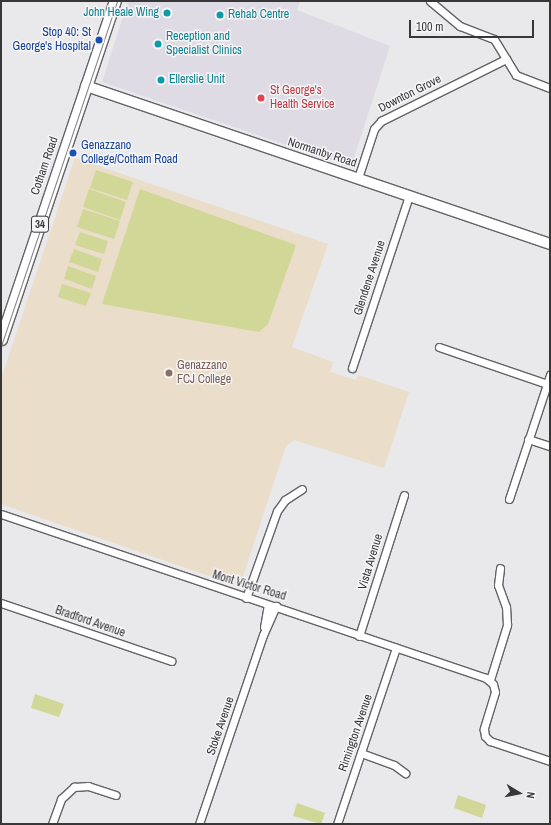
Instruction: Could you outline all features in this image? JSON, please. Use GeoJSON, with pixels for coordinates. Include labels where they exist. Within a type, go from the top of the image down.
{"type":"FeatureCollection","features":[{"type":"Feature","properties":{"kind":"main road","name":"Cotham Road"},"geometry":{"type":"LineString","coordinates":[[1,339],[115,1]]}},
{"type":"Feature","properties":{"kind":"street"},"geometry":{"type":"LineString","coordinates":[[430,1],[460,26],[494,39],[516,75],[550,88]]}},
{"type":"Feature","properties":{"kind":"street","name":"Downton Grove"},"geometry":{"type":"LineString","coordinates":[[358,178],[374,129],[381,120],[506,58]]}},
{"type":"Feature","properties":{"kind":"street","name":"Normanby Road"},"geometry":{"type":"LineString","coordinates":[[86,86],[550,244]]}},
{"type":"Feature","properties":{"kind":"street","name":"Glendene Avenue"},"geometry":{"type":"LineString","coordinates":[[352,368],[409,196]]}},
{"type":"Feature","properties":{"kind":"street"},"geometry":{"type":"LineString","coordinates":[[439,347],[547,384]]}},
{"type":"Feature","properties":{"kind":"street"},"geometry":{"type":"LineString","coordinates":[[509,499],[550,375]]}},
{"type":"Feature","properties":{"kind":"street"},"geometry":{"type":"LineString","coordinates":[[528,439],[550,446]]}},
{"type":"Feature","properties":{"kind":"street"},"geometry":{"type":"LineString","coordinates":[[246,598],[277,510],[285,500],[302,489]]}},
{"type":"Feature","properties":{"kind":"street","name":"Vista Avenue"},"geometry":{"type":"LineString","coordinates":[[359,636],[404,495]]}},
{"type":"Feature","properties":{"kind":"street","name":"Mont Victor Road"},"geometry":{"type":"LineString","coordinates":[[1,514],[246,598],[276,606],[359,636],[490,680]]}},
{"type":"Feature","properties":{"kind":"street"},"geometry":{"type":"LineString","coordinates":[[500,568],[498,585],[506,607],[507,625],[490,680],[495,688],[495,696],[484,729],[485,736],[490,740],[550,761]]}},
{"type":"Feature","properties":{"kind":"street","name":"Bradford Avenue"},"geometry":{"type":"LineString","coordinates":[[1,603],[171,661]]}},
{"type":"Feature","properties":{"kind":"street","name":"Stoke Avenue"},"geometry":{"type":"LineString","coordinates":[[263,635],[268,605]]}},
{"type":"Feature","properties":{"kind":"street","name":"Stoke Avenue"},"geometry":{"type":"LineString","coordinates":[[199,824],[263,635],[276,606]]}},
{"type":"Feature","properties":{"kind":"street","name":"Rimington Avenue"},"geometry":{"type":"LineString","coordinates":[[337,824],[396,648]]}},
{"type":"Feature","properties":{"kind":"street"},"geometry":{"type":"LineString","coordinates":[[361,753],[394,765],[405,773]]}},
{"type":"Feature","properties":{"kind":"street"},"geometry":{"type":"LineString","coordinates":[[52,824],[61,799],[74,787],[88,786],[116,795]]}},
{"type":"Feature","properties":{"kind":"shaded area","name":"St George's Health Service"},"geometry":{"type":"Polygon","coordinates":[[[128,1],[300,1],[297,10],[390,46],[351,167],[102,82],[128,1]]]}},
{"type":"Feature","properties":{"kind":"shaded area","name":"Genazzano FCJ College"},"geometry":{"type":"Polygon","coordinates":[[[75,158],[328,244],[292,347],[333,362],[330,372],[356,380],[358,375],[409,392],[384,468],[294,440],[286,446],[241,582],[235,585],[1,504],[1,379],[75,158]]]}},
{"type":"Feature","properties":{"kind":"green space"},"geometry":{"type":"Polygon","coordinates":[[[96,170],[133,182],[127,200],[90,188],[96,170]]]}},
{"type":"Feature","properties":{"kind":"green space"},"geometry":{"type":"Polygon","coordinates":[[[89,189],[126,202],[120,220],[83,207],[89,189]]]}},
{"type":"Feature","properties":{"kind":"green space"},"geometry":{"type":"Polygon","coordinates":[[[140,189],[296,245],[268,324],[259,332],[102,304],[140,189]]]}},
{"type":"Feature","properties":{"kind":"green space"},"geometry":{"type":"Polygon","coordinates":[[[83,209],[120,221],[114,239],[77,227],[83,209]]]}},
{"type":"Feature","properties":{"kind":"green space"},"geometry":{"type":"Polygon","coordinates":[[[80,232],[108,241],[104,254],[75,245],[80,232]]]}},
{"type":"Feature","properties":{"kind":"green space"},"geometry":{"type":"Polygon","coordinates":[[[74,249],[102,259],[98,272],[69,262],[74,249]]]}},
{"type":"Feature","properties":{"kind":"green space"},"geometry":{"type":"Polygon","coordinates":[[[68,266],[96,276],[92,289],[64,279],[68,266]]]}},
{"type":"Feature","properties":{"kind":"green space"},"geometry":{"type":"Polygon","coordinates":[[[62,284],[91,293],[86,306],[58,297],[62,284]]]}},
{"type":"Feature","properties":{"kind":"green space"},"geometry":{"type":"Polygon","coordinates":[[[35,694],[64,704],[59,717],[31,708],[35,694]]]}},
{"type":"Feature","properties":{"kind":"green space"},"geometry":{"type":"Polygon","coordinates":[[[458,795],[486,805],[482,818],[454,808],[458,795]]]}},
{"type":"Feature","properties":{"kind":"green space"},"geometry":{"type":"Polygon","coordinates":[[[297,803],[325,813],[321,824],[293,816],[297,803]]]}},
{"type":"Feature","properties":{"kind":"tram line"},"geometry":{"type":"LineString","coordinates":[[1,346],[117,1]]}},
{"type":"Feature","properties":{"kind":"place","name":"John Heale Wing"},"geometry":{"type":"Point","coordinates":[167,13]}},
{"type":"Feature","properties":{"kind":"place","name":"Rehab Centre"},"geometry":{"type":"Point","coordinates":[220,15]}},
{"type":"Feature","properties":{"kind":"place","name":"Stop 40: St George's Hospital"},"geometry":{"type":"Point","coordinates":[99,40]}},
{"type":"Feature","properties":{"kind":"place","name":"Reception and Specialist Clinics"},"geometry":{"type":"Point","coordinates":[158,44]}},
{"type":"Feature","properties":{"kind":"place","name":"Ellerslie Unit"},"geometry":{"type":"Point","coordinates":[161,80]}},
{"type":"Feature","properties":{"kind":"place","name":"St George's Health Service"},"geometry":{"type":"Point","coordinates":[261,98]}},
{"type":"Feature","properties":{"kind":"place","name":"Genazzano College/Cotham Road"},"geometry":{"type":"Point","coordinates":[73,153]}},
{"type":"Feature","properties":{"kind":"place","name":"Genazzano FCJ College"},"geometry":{"type":"Point","coordinates":[169,373]}}]}
